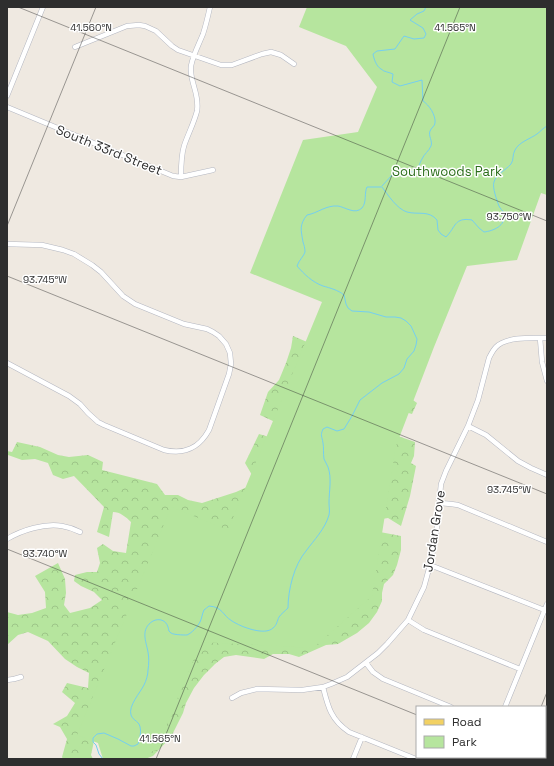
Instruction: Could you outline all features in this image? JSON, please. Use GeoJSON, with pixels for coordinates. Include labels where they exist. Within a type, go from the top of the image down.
{"type":"FeatureCollection","features":[{"type":"Feature","properties":{"kind":"street"},"geometry":{"type":"LineString","coordinates":[[7,96],[43,7]]}},
{"type":"Feature","properties":{"kind":"street"},"geometry":{"type":"LineString","coordinates":[[181,177],[182,155],[197,109],[197,95],[191,77],[191,66],[204,31],[210,7]]}},
{"type":"Feature","properties":{"kind":"street"},"geometry":{"type":"LineString","coordinates":[[75,47],[127,26],[139,25],[156,31],[178,50],[216,64],[226,66],[236,64],[271,52],[281,55],[294,64]]}},
{"type":"Feature","properties":{"kind":"street","name":"South 33rd Street"},"geometry":{"type":"LineString","coordinates":[[7,107],[173,176],[181,177],[213,170]]}},
{"type":"Feature","properties":{"kind":"street"},"geometry":{"type":"LineString","coordinates":[[7,244],[42,245],[58,248],[74,254],[92,265],[123,296],[135,304],[184,324],[207,329],[219,336],[226,344],[230,353],[231,364],[229,374],[206,437],[194,447],[183,451],[172,452],[104,426],[69,396],[7,363]]}},
{"type":"Feature","properties":{"kind":"street"},"geometry":{"type":"LineString","coordinates":[[540,338],[542,362],[547,381]]}},
{"type":"Feature","properties":{"kind":"street","name":"Jordan Grove"},"geometry":{"type":"LineString","coordinates":[[232,698],[241,693],[257,689],[302,690],[323,687],[347,677],[366,663],[387,644],[408,620],[424,587],[430,565],[436,535],[442,484],[478,400],[489,358],[496,348],[503,342],[514,339],[547,338]]}},
{"type":"Feature","properties":{"kind":"street"},"geometry":{"type":"LineString","coordinates":[[468,426],[486,435],[518,461],[547,475]]}},
{"type":"Feature","properties":{"kind":"street"},"geometry":{"type":"LineString","coordinates":[[440,503],[458,505],[547,542]]}},
{"type":"Feature","properties":{"kind":"street"},"geometry":{"type":"LineString","coordinates":[[7,539],[16,533],[44,526],[61,526],[80,532]]}},
{"type":"Feature","properties":{"kind":"street"},"geometry":{"type":"LineString","coordinates":[[430,565],[546,611]]}},
{"type":"Feature","properties":{"kind":"street"},"geometry":{"type":"LineString","coordinates":[[505,706],[546,611],[547,604]]}},
{"type":"Feature","properties":{"kind":"street"},"geometry":{"type":"LineString","coordinates":[[408,620],[430,632],[520,669]]}},
{"type":"Feature","properties":{"kind":"street"},"geometry":{"type":"LineString","coordinates":[[366,663],[373,672],[383,679],[449,706]]}},
{"type":"Feature","properties":{"kind":"street"},"geometry":{"type":"LineString","coordinates":[[7,680],[21,677]]}},
{"type":"Feature","properties":{"kind":"street"},"geometry":{"type":"LineString","coordinates":[[323,687],[326,701],[331,713],[342,727],[349,732],[416,759]]}},
{"type":"Feature","properties":{"kind":"street"},"geometry":{"type":"LineString","coordinates":[[352,759],[362,737]]}},
{"type":"Feature","properties":{"kind":"green space","name":"Southwoods Park"},"geometry":{"type":"Polygon","coordinates":[[[307,7],[547,7],[547,195],[541,193],[517,260],[467,266],[396,446],[372,596],[313,648],[201,642],[156,750],[135,757],[134,759],[103,759],[98,743],[77,735],[171,507],[228,530],[322,302],[250,273],[303,140],[358,132],[377,87],[346,46],[299,27],[307,7]]]}},
{"type":"Feature","properties":{"kind":"green space"},"geometry":{"type":"Polygon","coordinates":[[[293,336],[387,376],[230,616],[96,732],[91,755],[93,759],[63,759],[62,757],[67,739],[60,727],[53,724],[67,716],[75,703],[62,692],[67,683],[88,688],[89,673],[65,659],[48,641],[28,632],[18,635],[7,645],[7,612],[18,615],[32,613],[46,608],[45,592],[35,576],[58,563],[65,579],[66,593],[64,605],[70,613],[90,608],[102,600],[94,592],[74,581],[75,575],[87,572],[97,572],[100,563],[97,548],[103,544],[113,551],[126,553],[131,522],[120,514],[113,512],[109,537],[97,532],[104,507],[74,476],[63,479],[53,475],[48,463],[35,459],[22,460],[8,455],[7,456],[7,451],[12,452],[17,442],[40,447],[58,455],[69,457],[88,455],[103,462],[102,470],[157,484],[165,495],[178,495],[188,500],[202,503],[236,492],[247,487],[252,475],[245,463],[259,434],[269,437],[275,422],[260,415],[268,392],[279,380],[291,348],[293,336]]]}},
{"type":"Feature","properties":{"kind":"green space"},"geometry":{"type":"Polygon","coordinates":[[[406,395],[417,403],[412,414],[398,410],[395,435],[415,442],[414,456],[411,463],[416,466],[410,496],[401,526],[388,518],[376,520],[380,532],[401,536],[401,550],[393,575],[384,584],[382,601],[377,612],[369,623],[357,633],[338,644],[326,645],[299,657],[289,654],[273,654],[264,659],[236,655],[224,657],[204,675],[194,688],[171,737],[153,756],[145,759],[104,759],[137,709],[406,395]]]}},
{"type":"Feature","properties":{"kind":"waterway"},"geometry":{"type":"LineString","coordinates":[[382,186],[393,174],[406,171],[414,172],[417,169],[431,146],[430,133],[435,124],[435,120],[432,110],[423,101],[422,80],[400,86],[392,82],[393,74],[379,68],[373,54],[377,51],[395,49],[404,36],[414,39],[424,38],[426,34],[423,28],[410,20],[417,14],[424,11],[426,7]]}},
{"type":"Feature","properties":{"kind":"waterway"},"geometry":{"type":"LineString","coordinates":[[382,187],[393,201],[403,210],[411,213],[427,214],[434,217],[437,220],[438,230],[446,237],[458,221],[466,219],[472,220],[484,232],[491,230],[501,225],[504,218],[504,213],[499,206],[494,190],[495,179],[511,164],[517,147],[547,126]]}},
{"type":"Feature","properties":{"kind":"waterway"},"geometry":{"type":"LineString","coordinates":[[103,759],[93,742],[93,738],[97,734],[104,733],[131,746],[138,744],[140,726],[133,719],[131,708],[144,685],[147,676],[149,658],[145,631],[149,624],[155,620],[164,621],[171,633],[187,635],[198,625],[204,610],[209,606],[217,608],[229,619],[253,630],[264,631],[275,626],[279,617],[288,608],[289,593],[298,563],[322,530],[329,515],[330,476],[324,459],[321,435],[323,429],[327,427],[337,431],[344,429],[360,400],[382,383],[399,374],[404,368],[407,359],[414,351],[417,339],[411,326],[406,321],[401,318],[386,317],[369,312],[352,311],[348,308],[344,295],[337,290],[315,282],[305,275],[297,266],[305,252],[301,228],[307,215],[334,206],[353,211],[359,210],[364,206],[367,187],[381,187]]}}]}
